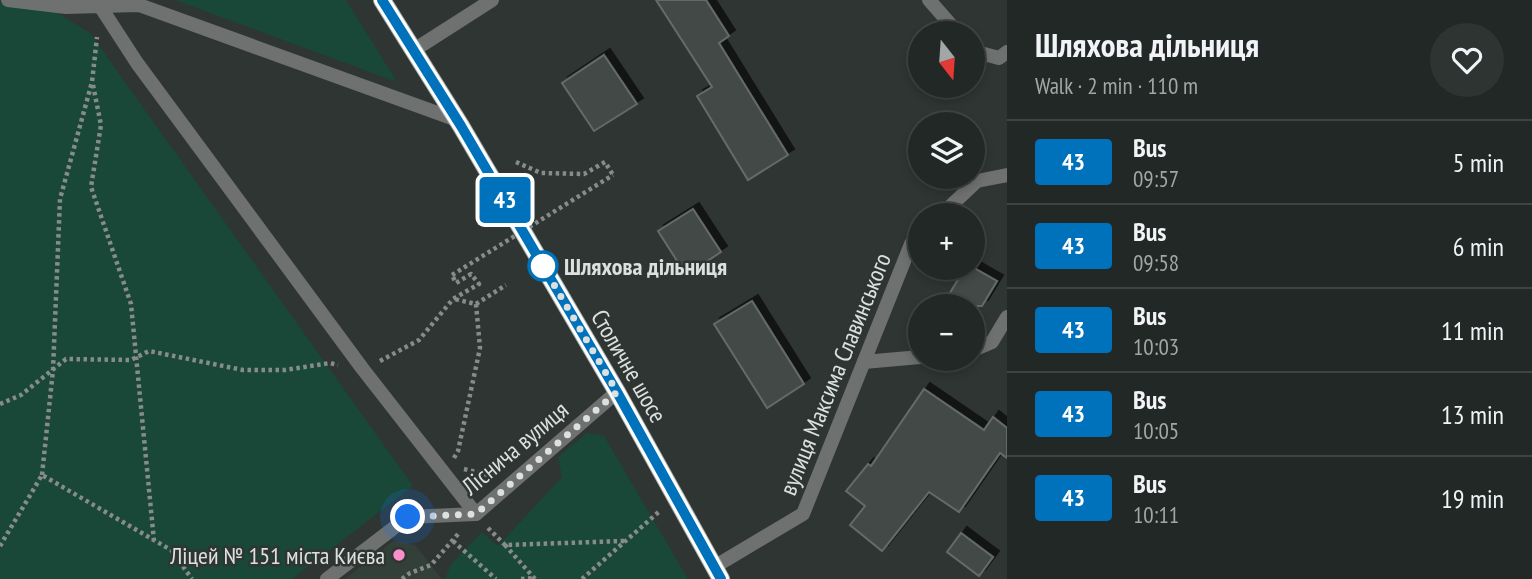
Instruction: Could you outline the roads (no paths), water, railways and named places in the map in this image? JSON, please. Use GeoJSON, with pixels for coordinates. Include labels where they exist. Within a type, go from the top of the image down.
{"type":"FeatureCollection","features":[{"type":"Feature","properties":{"kind":"main road","name":"Столичне шосе"},"geometry":{"type":"LineString","coordinates":[[383,0],[617,392],[717,573]]}},
{"type":"Feature","properties":{"kind":"street"},"geometry":{"type":"LineString","coordinates":[[8,0],[66,7],[101,3],[139,5],[457,120]]}},
{"type":"Feature","properties":{"kind":"street"},"geometry":{"type":"LineString","coordinates":[[414,50],[492,0]]}},
{"type":"Feature","properties":{"kind":"street"},"geometry":{"type":"LineString","coordinates":[[929,0],[947,21]]}},
{"type":"Feature","properties":{"kind":"street"},"geometry":{"type":"LineString","coordinates":[[101,3],[137,63],[362,368],[447,468],[476,514]]}},
{"type":"Feature","properties":{"kind":"street"},"geometry":{"type":"LineString","coordinates":[[985,54],[999,58],[1007,52]]}},
{"type":"Feature","properties":{"kind":"street"},"geometry":{"type":"LineString","coordinates":[[954,203],[977,181],[1007,175]]}},
{"type":"Feature","properties":{"kind":"street","name":"вулиця Максима Славинського"},"geometry":{"type":"LineString","coordinates":[[717,573],[803,514],[908,252]]}},
{"type":"Feature","properties":{"kind":"street"},"geometry":{"type":"LineString","coordinates":[[985,345],[992,342],[1007,317]]}},
{"type":"Feature","properties":{"kind":"street"},"geometry":{"type":"LineString","coordinates":[[864,362],[908,358]]}},
{"type":"Feature","properties":{"kind":"street","name":"Ліснича вулиця"},"geometry":{"type":"LineString","coordinates":[[327,579],[408,517],[476,514],[617,392]]}},
{"type":"Feature","properties":{"kind":"place","name":"Шляхова дільниця"},"geometry":{"type":"Point","coordinates":[543,266]}},
{"type":"Feature","properties":{"kind":"place","name":"Ліцей № 151 міста Києва"},"geometry":{"type":"Point","coordinates":[399,555]}}]}
